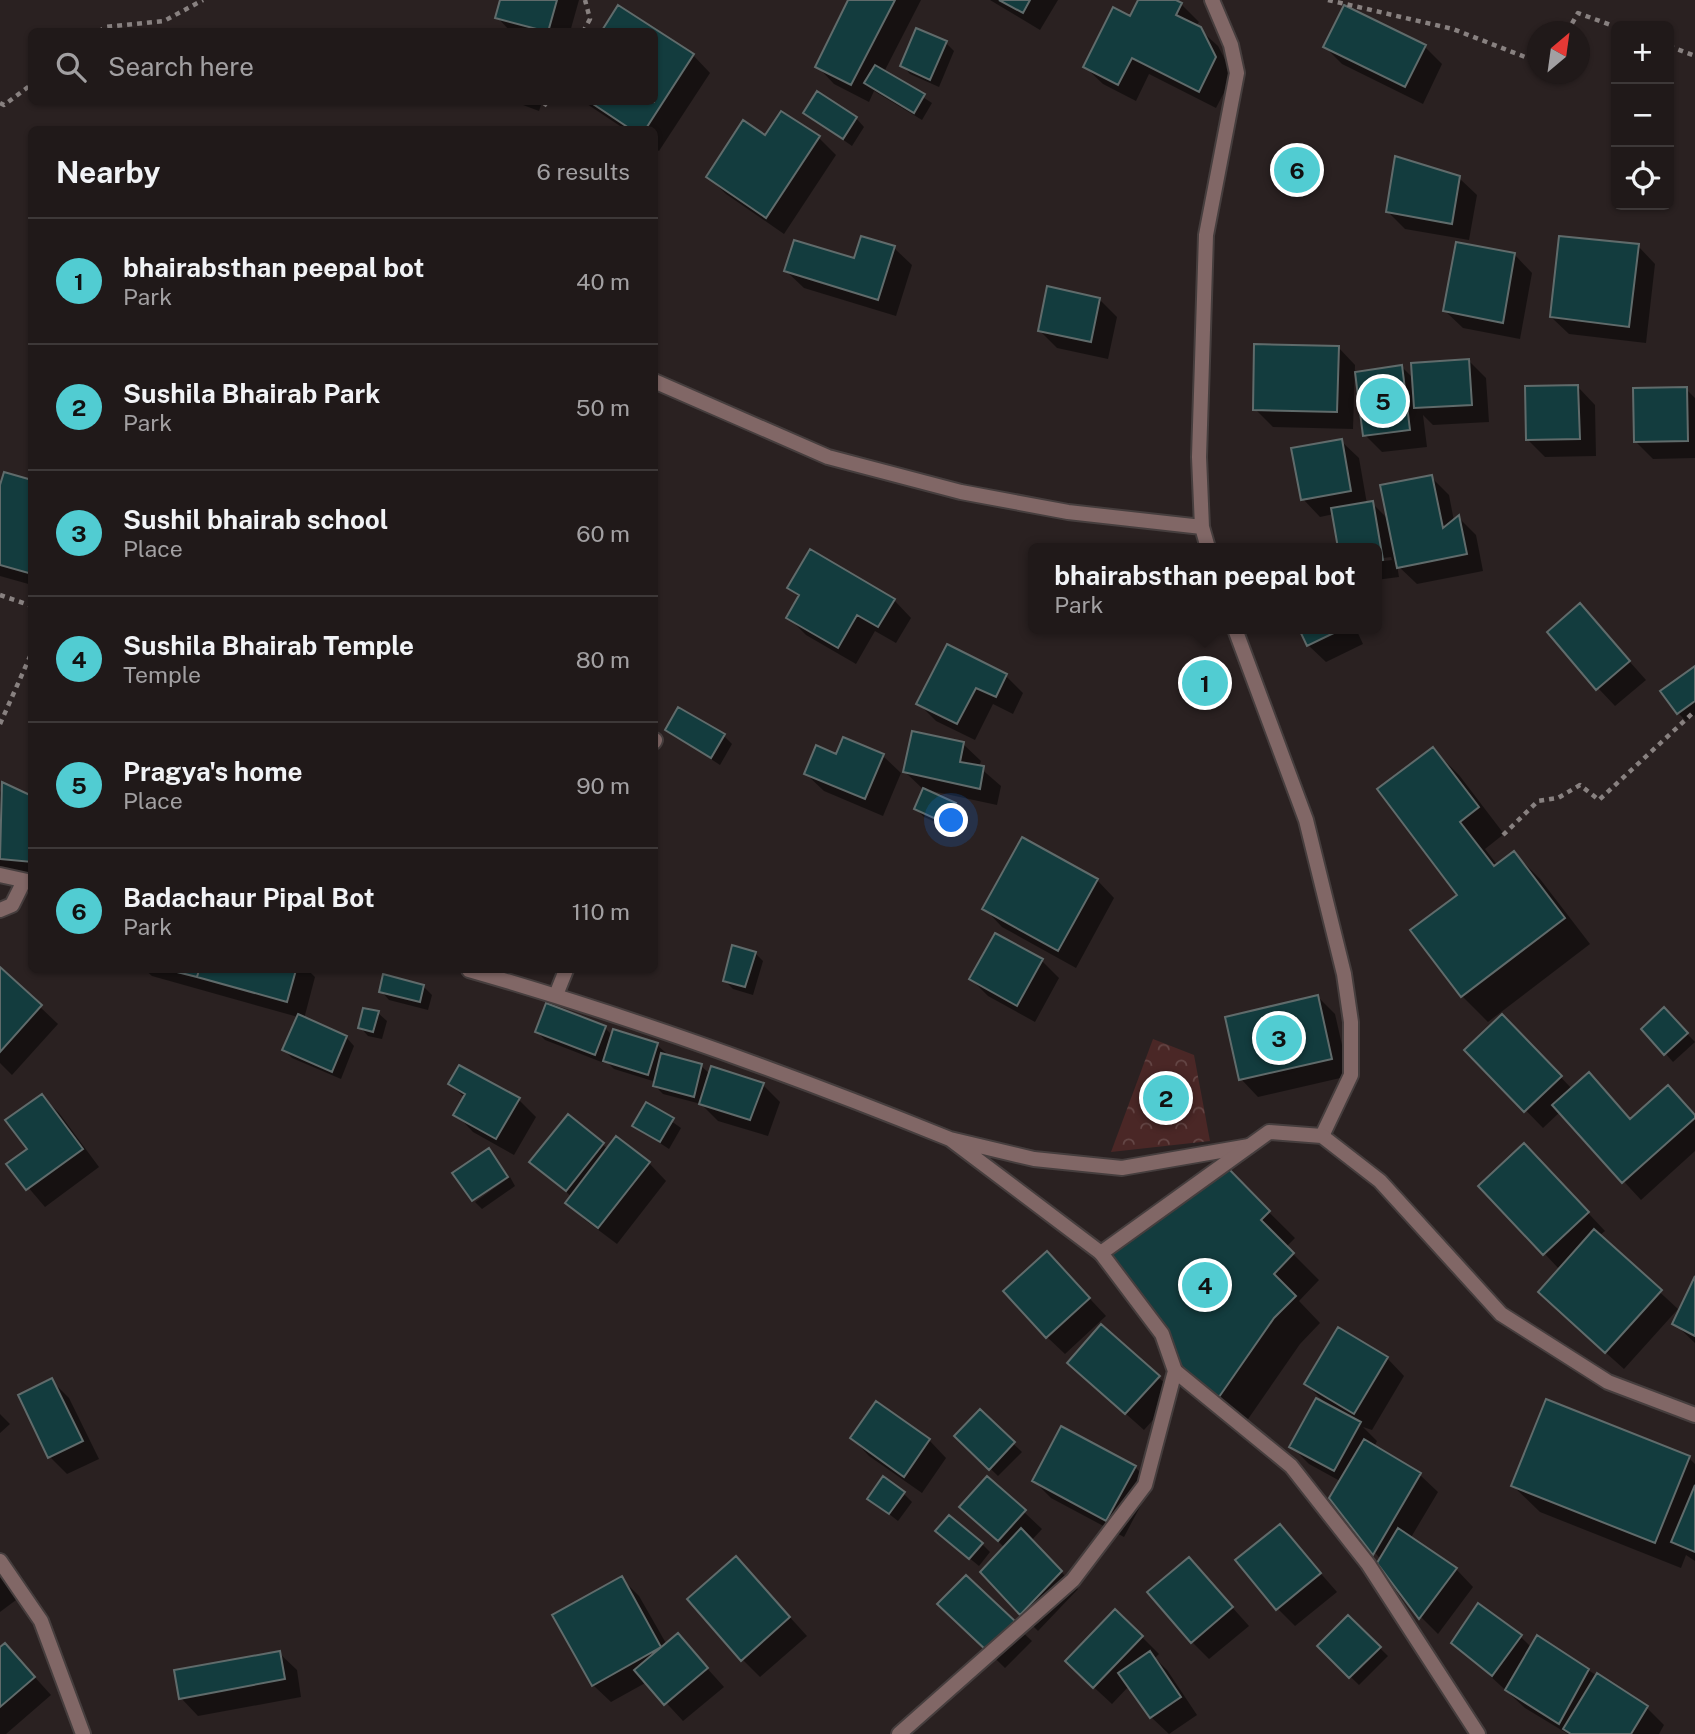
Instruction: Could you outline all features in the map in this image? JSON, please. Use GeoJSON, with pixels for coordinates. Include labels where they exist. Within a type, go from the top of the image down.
{"type":"FeatureCollection","features":[{"type":"Feature","properties":{"kind":"street"},"geometry":{"type":"LineString","coordinates":[[1207,543],[1202,527],[1199,457],[1206,235],[1237,73],[1231,45],[1212,0]]}},
{"type":"Feature","properties":{"kind":"street"},"geometry":{"type":"LineString","coordinates":[[658,383],[828,457],[961,492],[1068,512],[1202,527]]}},
{"type":"Feature","properties":{"kind":"street"},"geometry":{"type":"LineString","coordinates":[[1238,634],[1306,820],[1344,974],[1350,1022],[1351,1075],[1322,1136]]}},
{"type":"Feature","properties":{"kind":"street"},"geometry":{"type":"LineString","coordinates":[[0,875],[28,882],[12,905],[0,910]]}},
{"type":"Feature","properties":{"kind":"street"},"geometry":{"type":"LineString","coordinates":[[479,973],[556,995],[790,1074],[950,1139],[1034,1159],[1122,1168],[1249,1146]]}},
{"type":"Feature","properties":{"kind":"street"},"geometry":{"type":"LineString","coordinates":[[556,995],[565,973]]}},
{"type":"Feature","properties":{"kind":"street"},"geometry":{"type":"LineString","coordinates":[[1101,1254],[1269,1132],[1322,1136],[1380,1181],[1502,1314],[1608,1381],[1695,1415]]}},
{"type":"Feature","properties":{"kind":"street"},"geometry":{"type":"LineString","coordinates":[[950,1139],[1101,1254],[1161,1334],[1175,1371],[1291,1466],[1368,1564],[1479,1734]]}},
{"type":"Feature","properties":{"kind":"street"},"geometry":{"type":"LineString","coordinates":[[899,1734],[1073,1580],[1145,1485],[1175,1371]]}},
{"type":"Feature","properties":{"kind":"street"},"geometry":{"type":"LineString","coordinates":[[0,1561],[41,1622],[83,1734]]}},
{"type":"Feature","properties":{"kind":"path"},"geometry":{"type":"LineString","coordinates":[[104,28],[164,21],[203,0]]}},
{"type":"Feature","properties":{"kind":"path"},"geometry":{"type":"LineString","coordinates":[[585,0],[590,19],[585,28]]}},
{"type":"Feature","properties":{"kind":"path"},"geometry":{"type":"LineString","coordinates":[[1328,0],[1454,29],[1527,58]]}},
{"type":"Feature","properties":{"kind":"path"},"geometry":{"type":"LineString","coordinates":[[1573,21],[1578,13],[1611,25]]}},
{"type":"Feature","properties":{"kind":"path"},"geometry":{"type":"LineString","coordinates":[[1674,48],[1695,56]]}},
{"type":"Feature","properties":{"kind":"path"},"geometry":{"type":"LineString","coordinates":[[0,103],[4,105],[28,87]]}},
{"type":"Feature","properties":{"kind":"path"},"geometry":{"type":"LineString","coordinates":[[0,595],[28,605]]}},
{"type":"Feature","properties":{"kind":"path"},"geometry":{"type":"LineString","coordinates":[[0,724],[28,661]]}},
{"type":"Feature","properties":{"kind":"path"},"geometry":{"type":"LineString","coordinates":[[1503,835],[1538,801],[1558,798],[1580,785],[1599,800],[1695,711]]}},
{"type":"Feature","properties":{"kind":"green space"},"geometry":{"type":"Polygon","coordinates":[[[1153,1039],[1194,1055],[1210,1141],[1111,1152],[1153,1039]]]}},
{"type":"Feature","properties":{"kind":"building"},"geometry":{"type":"Polygon","coordinates":[[[500,0],[557,0],[549,28],[533,28],[495,18],[500,0]]]}},
{"type":"Feature","properties":{"kind":"building"},"geometry":{"type":"Polygon","coordinates":[[[848,0],[895,0],[851,85],[815,67],[848,0]]]}},
{"type":"Feature","properties":{"kind":"building"},"geometry":{"type":"Polygon","coordinates":[[[999,0],[1030,0],[1023,13],[999,0]]]}},
{"type":"Feature","properties":{"kind":"building"},"geometry":{"type":"Polygon","coordinates":[[[1138,0],[1176,0],[1182,3],[1176,15],[1201,27],[1216,57],[1199,92],[1132,58],[1118,85],[1083,67],[1113,7],[1130,16],[1138,0]]]}},
{"type":"Feature","properties":{"kind":"building"},"geometry":{"type":"Polygon","coordinates":[[[618,5],[654,28],[604,28],[618,5]]]}},
{"type":"Feature","properties":{"kind":"building"},"geometry":{"type":"Polygon","coordinates":[[[1344,5],[1426,45],[1405,87],[1323,47],[1344,5]]]}},
{"type":"Feature","properties":{"kind":"building"},"geometry":{"type":"Polygon","coordinates":[[[916,28],[947,41],[930,80],[900,66],[916,28]]]}},
{"type":"Feature","properties":{"kind":"building"},"geometry":{"type":"Polygon","coordinates":[[[658,31],[694,54],[648,126],[626,126],[594,105],[658,105],[658,31]]]}},
{"type":"Feature","properties":{"kind":"building"},"geometry":{"type":"Polygon","coordinates":[[[875,65],[925,94],[914,113],[864,83],[875,65]]]}},
{"type":"Feature","properties":{"kind":"building"},"geometry":{"type":"Polygon","coordinates":[[[817,91],[857,117],[843,139],[803,113],[817,91]]]}},
{"type":"Feature","properties":{"kind":"building"},"geometry":{"type":"Polygon","coordinates":[[[781,111],[820,136],[766,218],[706,177],[743,120],[765,135],[781,111]]]}},
{"type":"Feature","properties":{"kind":"building"},"geometry":{"type":"Polygon","coordinates":[[[1395,156],[1460,176],[1452,224],[1386,212],[1395,156]]]}},
{"type":"Feature","properties":{"kind":"building"},"geometry":{"type":"Polygon","coordinates":[[[861,236],[895,246],[878,300],[784,271],[794,240],[854,258],[861,236]]]}},
{"type":"Feature","properties":{"kind":"building"},"geometry":{"type":"Polygon","coordinates":[[[1559,236],[1639,244],[1629,327],[1550,317],[1559,236]]]}},
{"type":"Feature","properties":{"kind":"building"},"geometry":{"type":"Polygon","coordinates":[[[1456,242],[1515,253],[1503,323],[1443,311],[1456,242]]]}},
{"type":"Feature","properties":{"kind":"building"},"geometry":{"type":"Polygon","coordinates":[[[1047,286],[1100,298],[1091,342],[1038,331],[1047,286]]]}},
{"type":"Feature","properties":{"kind":"building"},"geometry":{"type":"Polygon","coordinates":[[[1254,344],[1339,346],[1337,412],[1253,410],[1254,344]]]}},
{"type":"Feature","properties":{"kind":"building"},"geometry":{"type":"Polygon","coordinates":[[[1469,359],[1472,405],[1414,408],[1411,363],[1469,359]]]}},
{"type":"Feature","properties":{"kind":"building"},"geometry":{"type":"Polygon","coordinates":[[[1402,365],[1410,430],[1363,436],[1355,372],[1402,365]]]}},
{"type":"Feature","properties":{"kind":"building"},"geometry":{"type":"Polygon","coordinates":[[[1578,385],[1580,439],[1526,440],[1525,386],[1578,385]]]}},
{"type":"Feature","properties":{"kind":"building"},"geometry":{"type":"Polygon","coordinates":[[[1687,387],[1688,441],[1634,442],[1633,388],[1687,387]]]}},
{"type":"Feature","properties":{"kind":"building"},"geometry":{"type":"Polygon","coordinates":[[[1342,439],[1351,491],[1301,500],[1291,448],[1342,439]]]}},
{"type":"Feature","properties":{"kind":"building"},"geometry":{"type":"Polygon","coordinates":[[[4,472],[28,479],[28,573],[0,565],[0,485],[4,472]]]}},
{"type":"Feature","properties":{"kind":"building"},"geometry":{"type":"Polygon","coordinates":[[[1432,475],[1443,528],[1459,515],[1467,554],[1397,568],[1380,485],[1432,475]]]}},
{"type":"Feature","properties":{"kind":"building"},"geometry":{"type":"Polygon","coordinates":[[[1373,501],[1380,543],[1337,543],[1331,508],[1373,501]]]}},
{"type":"Feature","properties":{"kind":"building"},"geometry":{"type":"Polygon","coordinates":[[[810,549],[895,599],[878,627],[857,615],[838,648],[786,618],[799,595],[787,588],[810,549]]]}},
{"type":"Feature","properties":{"kind":"building"},"geometry":{"type":"Polygon","coordinates":[[[1580,603],[1630,661],[1596,690],[1547,632],[1580,603]]]}},
{"type":"Feature","properties":{"kind":"building"},"geometry":{"type":"Polygon","coordinates":[[[1301,634],[1332,634],[1307,646],[1301,634]]]}},
{"type":"Feature","properties":{"kind":"building"},"geometry":{"type":"Polygon","coordinates":[[[947,644],[1007,674],[996,697],[976,688],[957,724],[916,704],[947,644]]]}},
{"type":"Feature","properties":{"kind":"building"},"geometry":{"type":"Polygon","coordinates":[[[1695,666],[1695,701],[1677,714],[1660,691],[1695,666]]]}},
{"type":"Feature","properties":{"kind":"building"},"geometry":{"type":"Polygon","coordinates":[[[678,707],[725,734],[711,758],[665,730],[678,707]]]}},
{"type":"Feature","properties":{"kind":"building"},"geometry":{"type":"Polygon","coordinates":[[[912,731],[964,742],[960,762],[984,766],[980,789],[903,772],[912,731]]]}},
{"type":"Feature","properties":{"kind":"building"},"geometry":{"type":"Polygon","coordinates":[[[843,737],[884,754],[865,799],[804,774],[816,745],[836,754],[843,737]]]}},
{"type":"Feature","properties":{"kind":"building"},"geometry":{"type":"Polygon","coordinates":[[[1433,747],[1479,807],[1460,822],[1494,866],[1514,851],[1565,918],[1461,997],[1410,930],[1457,895],[1377,789],[1433,747]]]}},
{"type":"Feature","properties":{"kind":"building"},"geometry":{"type":"Polygon","coordinates":[[[2,782],[28,794],[28,862],[0,859],[2,782]]]}},
{"type":"Feature","properties":{"kind":"building"},"geometry":{"type":"Polygon","coordinates":[[[923,788],[956,803],[947,824],[914,809],[923,788]]]}},
{"type":"Feature","properties":{"kind":"building"},"geometry":{"type":"Polygon","coordinates":[[[1022,837],[1098,879],[1058,951],[982,909],[1022,837]]]}},
{"type":"Feature","properties":{"kind":"building"},"geometry":{"type":"Polygon","coordinates":[[[995,933],[1043,959],[1017,1006],[969,979],[995,933]]]}},
{"type":"Feature","properties":{"kind":"building"},"geometry":{"type":"Polygon","coordinates":[[[732,945],[756,952],[745,987],[723,981],[732,945]]]}},
{"type":"Feature","properties":{"kind":"building"},"geometry":{"type":"Polygon","coordinates":[[[0,967],[42,1005],[0,1052],[0,967]]]}},
{"type":"Feature","properties":{"kind":"building"},"geometry":{"type":"Polygon","coordinates":[[[181,973],[198,973],[197,977],[181,973]]]}},
{"type":"Feature","properties":{"kind":"building"},"geometry":{"type":"Polygon","coordinates":[[[198,973],[295,973],[287,1002],[197,977],[198,973]]]}},
{"type":"Feature","properties":{"kind":"building"},"geometry":{"type":"Polygon","coordinates":[[[383,974],[424,985],[420,1002],[379,992],[383,974]]]}},
{"type":"Feature","properties":{"kind":"building"},"geometry":{"type":"Polygon","coordinates":[[[1318,995],[1332,1059],[1239,1080],[1225,1017],[1318,995]]]}},
{"type":"Feature","properties":{"kind":"building"},"geometry":{"type":"Polygon","coordinates":[[[546,1003],[606,1026],[595,1055],[535,1032],[546,1003]]]}},
{"type":"Feature","properties":{"kind":"building"},"geometry":{"type":"Polygon","coordinates":[[[1664,1007],[1688,1033],[1664,1055],[1641,1029],[1664,1007]]]}},
{"type":"Feature","properties":{"kind":"building"},"geometry":{"type":"Polygon","coordinates":[[[363,1008],[379,1011],[373,1032],[358,1028],[363,1008]]]}},
{"type":"Feature","properties":{"kind":"building"},"geometry":{"type":"Polygon","coordinates":[[[298,1014],[347,1036],[332,1072],[282,1050],[298,1014]]]}},
{"type":"Feature","properties":{"kind":"building"},"geometry":{"type":"Polygon","coordinates":[[[1502,1014],[1562,1076],[1524,1112],[1464,1050],[1502,1014]]]}},
{"type":"Feature","properties":{"kind":"building"},"geometry":{"type":"Polygon","coordinates":[[[613,1029],[658,1043],[648,1075],[603,1061],[613,1029]]]}},
{"type":"Feature","properties":{"kind":"building"},"geometry":{"type":"Polygon","coordinates":[[[661,1053],[702,1064],[694,1097],[653,1086],[661,1053]]]}},
{"type":"Feature","properties":{"kind":"building"},"geometry":{"type":"Polygon","coordinates":[[[459,1065],[520,1098],[496,1139],[453,1115],[465,1094],[448,1084],[459,1065]]]}},
{"type":"Feature","properties":{"kind":"building"},"geometry":{"type":"Polygon","coordinates":[[[711,1066],[764,1083],[750,1120],[699,1104],[711,1066]]]}},
{"type":"Feature","properties":{"kind":"building"},"geometry":{"type":"Polygon","coordinates":[[[1589,1072],[1630,1119],[1668,1085],[1695,1115],[1695,1118],[1622,1183],[1552,1105],[1589,1072]]]}},
{"type":"Feature","properties":{"kind":"building"},"geometry":{"type":"Polygon","coordinates":[[[42,1094],[83,1149],[26,1190],[6,1164],[27,1149],[5,1120],[42,1094]]]}},
{"type":"Feature","properties":{"kind":"building"},"geometry":{"type":"Polygon","coordinates":[[[646,1102],[674,1118],[660,1142],[632,1126],[646,1102]]]}},
{"type":"Feature","properties":{"kind":"building"},"geometry":{"type":"Polygon","coordinates":[[[568,1114],[604,1143],[566,1191],[529,1162],[568,1114]]]}},
{"type":"Feature","properties":{"kind":"building"},"geometry":{"type":"Polygon","coordinates":[[[616,1136],[650,1162],[598,1228],[565,1203],[616,1136]]]}},
{"type":"Feature","properties":{"kind":"building"},"geometry":{"type":"Polygon","coordinates":[[[1524,1143],[1589,1212],[1543,1255],[1478,1186],[1524,1143]]]}},
{"type":"Feature","properties":{"kind":"building"},"geometry":{"type":"Polygon","coordinates":[[[489,1148],[508,1177],[472,1201],[452,1173],[489,1148]]]}},
{"type":"Feature","properties":{"kind":"building"},"geometry":{"type":"Polygon","coordinates":[[[1224,1164],[1270,1211],[1261,1220],[1294,1253],[1274,1274],[1296,1296],[1274,1318],[1219,1397],[1180,1374],[1162,1334],[1101,1253],[1224,1164]]]}},
{"type":"Feature","properties":{"kind":"building"},"geometry":{"type":"Polygon","coordinates":[[[1594,1229],[1662,1290],[1605,1353],[1538,1292],[1594,1229]]]}},
{"type":"Feature","properties":{"kind":"building"},"geometry":{"type":"Polygon","coordinates":[[[1047,1251],[1090,1298],[1046,1338],[1003,1291],[1047,1251]]]}},
{"type":"Feature","properties":{"kind":"building"},"geometry":{"type":"Polygon","coordinates":[[[1695,1276],[1695,1336],[1672,1324],[1695,1276]]]}},
{"type":"Feature","properties":{"kind":"building"},"geometry":{"type":"Polygon","coordinates":[[[1101,1324],[1160,1376],[1125,1414],[1067,1363],[1101,1324]]]}},
{"type":"Feature","properties":{"kind":"building"},"geometry":{"type":"Polygon","coordinates":[[[1338,1327],[1388,1357],[1354,1414],[1304,1384],[1338,1327]]]}},
{"type":"Feature","properties":{"kind":"building"},"geometry":{"type":"Polygon","coordinates":[[[52,1378],[83,1441],[48,1458],[18,1395],[52,1378]]]}},
{"type":"Feature","properties":{"kind":"building"},"geometry":{"type":"Polygon","coordinates":[[[1316,1398],[1361,1422],[1334,1471],[1289,1447],[1316,1398]]]}},
{"type":"Feature","properties":{"kind":"building"},"geometry":{"type":"Polygon","coordinates":[[[1546,1399],[1690,1456],[1655,1543],[1511,1486],[1546,1399]]]}},
{"type":"Feature","properties":{"kind":"building"},"geometry":{"type":"Polygon","coordinates":[[[876,1401],[930,1439],[904,1477],[850,1438],[876,1401]]]}},
{"type":"Feature","properties":{"kind":"building"},"geometry":{"type":"Polygon","coordinates":[[[980,1409],[1015,1442],[989,1470],[954,1436],[980,1409]]]}},
{"type":"Feature","properties":{"kind":"building"},"geometry":{"type":"Polygon","coordinates":[[[1061,1426],[1136,1466],[1106,1521],[1032,1481],[1061,1426]]]}},
{"type":"Feature","properties":{"kind":"building"},"geometry":{"type":"Polygon","coordinates":[[[1364,1439],[1421,1473],[1373,1555],[1329,1498],[1364,1439]]]}},
{"type":"Feature","properties":{"kind":"building"},"geometry":{"type":"Polygon","coordinates":[[[883,1476],[905,1492],[889,1514],[867,1499],[883,1476]]]}},
{"type":"Feature","properties":{"kind":"building"},"geometry":{"type":"Polygon","coordinates":[[[987,1476],[1026,1510],[998,1541],[959,1507],[987,1476]]]}},
{"type":"Feature","properties":{"kind":"building"},"geometry":{"type":"Polygon","coordinates":[[[1695,1485],[1695,1552],[1671,1542],[1695,1485]]]}},
{"type":"Feature","properties":{"kind":"building"},"geometry":{"type":"Polygon","coordinates":[[[949,1515],[983,1543],[969,1559],[935,1531],[949,1515]]]}},
{"type":"Feature","properties":{"kind":"building"},"geometry":{"type":"Polygon","coordinates":[[[1280,1524],[1321,1573],[1276,1610],[1235,1560],[1280,1524]]]}},
{"type":"Feature","properties":{"kind":"building"},"geometry":{"type":"Polygon","coordinates":[[[1021,1528],[1062,1571],[1020,1615],[980,1572],[1021,1528]]]}},
{"type":"Feature","properties":{"kind":"building"},"geometry":{"type":"Polygon","coordinates":[[[1398,1528],[1457,1568],[1419,1619],[1377,1563],[1398,1528]]]}},
{"type":"Feature","properties":{"kind":"building"},"geometry":{"type":"Polygon","coordinates":[[[736,1556],[790,1617],[741,1661],[687,1599],[736,1556]]]}},
{"type":"Feature","properties":{"kind":"building"},"geometry":{"type":"Polygon","coordinates":[[[1189,1557],[1233,1607],[1191,1643],[1147,1592],[1189,1557]]]}},
{"type":"Feature","properties":{"kind":"building"},"geometry":{"type":"Polygon","coordinates":[[[966,1575],[1016,1622],[987,1651],[937,1604],[966,1575]]]}},
{"type":"Feature","properties":{"kind":"building"},"geometry":{"type":"Polygon","coordinates":[[[622,1576],[661,1647],[592,1686],[552,1615],[622,1576]]]}},
{"type":"Feature","properties":{"kind":"building"},"geometry":{"type":"Polygon","coordinates":[[[1478,1603],[1522,1635],[1492,1676],[1451,1643],[1478,1603]]]}},
{"type":"Feature","properties":{"kind":"building"},"geometry":{"type":"Polygon","coordinates":[[[1115,1609],[1143,1636],[1093,1688],[1065,1661],[1115,1609]]]}},
{"type":"Feature","properties":{"kind":"building"},"geometry":{"type":"Polygon","coordinates":[[[1348,1615],[1381,1647],[1349,1678],[1317,1646],[1348,1615]]]}},
{"type":"Feature","properties":{"kind":"building"},"geometry":{"type":"Polygon","coordinates":[[[678,1633],[708,1668],[664,1705],[634,1670],[678,1633]]]}},
{"type":"Feature","properties":{"kind":"building"},"geometry":{"type":"Polygon","coordinates":[[[1537,1635],[1589,1669],[1559,1724],[1505,1690],[1537,1635]]]}},
{"type":"Feature","properties":{"kind":"building"},"geometry":{"type":"Polygon","coordinates":[[[5,1643],[35,1677],[0,1707],[0,1647],[5,1643]]]}},
{"type":"Feature","properties":{"kind":"building"},"geometry":{"type":"Polygon","coordinates":[[[280,1651],[285,1679],[179,1699],[174,1670],[280,1651]]]}},
{"type":"Feature","properties":{"kind":"building"},"geometry":{"type":"Polygon","coordinates":[[[1150,1651],[1181,1697],[1150,1718],[1118,1673],[1150,1651]]]}},
{"type":"Feature","properties":{"kind":"building"},"geometry":{"type":"Polygon","coordinates":[[[1597,1673],[1648,1706],[1631,1734],[1571,1734],[1563,1729],[1597,1673]]]}},
{"type":"Feature","properties":{"kind":"place","name":"Badachaur Pipal Bot"},"geometry":{"type":"Point","coordinates":[1297,170]}},
{"type":"Feature","properties":{"kind":"place","name":"Pragya's home"},"geometry":{"type":"Point","coordinates":[1383,401]}},
{"type":"Feature","properties":{"kind":"place","name":"bhairabsthan peepal bot"},"geometry":{"type":"Point","coordinates":[1205,683]}},
{"type":"Feature","properties":{"kind":"place","name":"Sushil bhairab school"},"geometry":{"type":"Point","coordinates":[1279,1038]}},
{"type":"Feature","properties":{"kind":"place","name":"Sushila Bhairab Park"},"geometry":{"type":"Point","coordinates":[1166,1098]}},
{"type":"Feature","properties":{"kind":"place","name":"Sushila Bhairab Temple"},"geometry":{"type":"Point","coordinates":[1205,1285]}}]}
